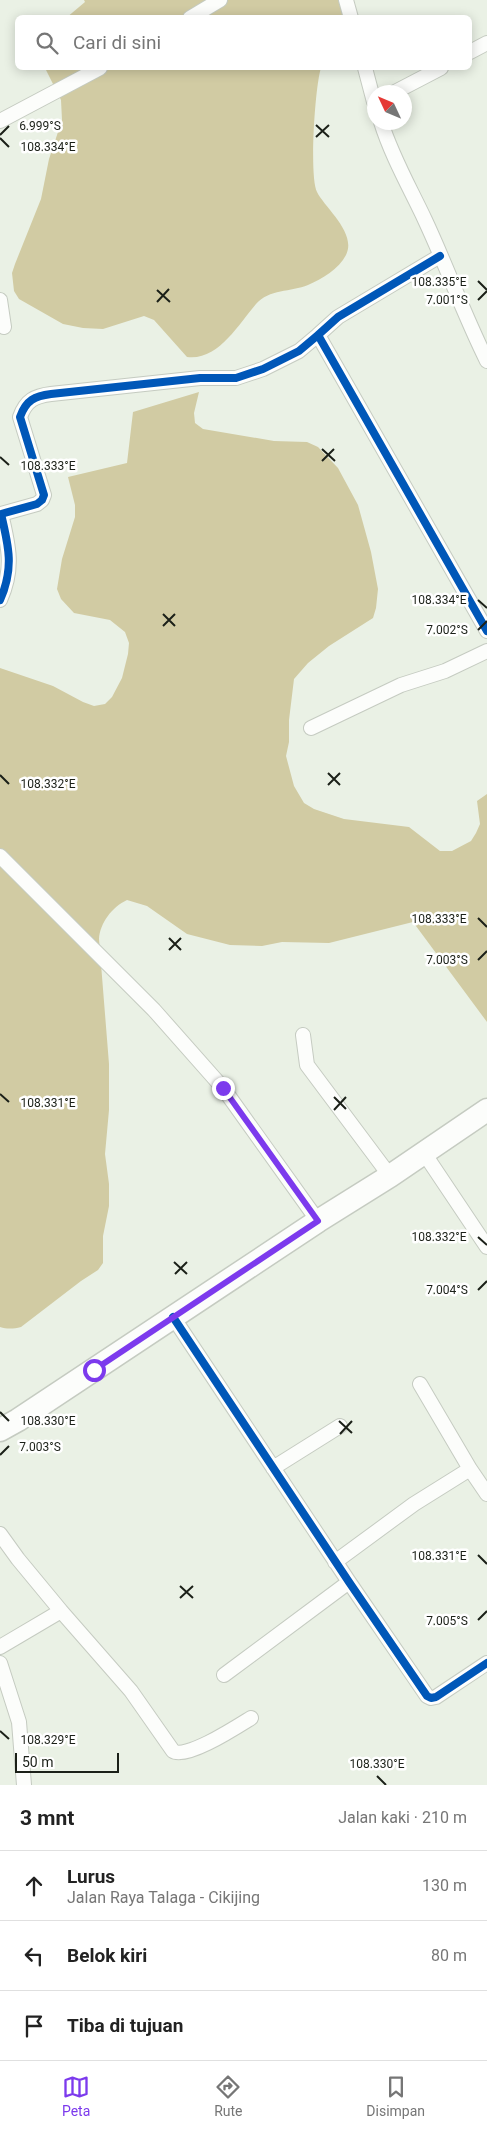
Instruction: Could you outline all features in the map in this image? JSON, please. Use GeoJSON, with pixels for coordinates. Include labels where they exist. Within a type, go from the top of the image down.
{"type":"FeatureCollection","features":[{"type":"Feature","properties":{"kind":"main road"},"geometry":{"type":"LineString","coordinates":[[0,1430],[18,1420],[318,1221],[390,1176],[487,1110]]}},
{"type":"Feature","properties":{"kind":"street"},"geometry":{"type":"LineString","coordinates":[[195,15],[220,0]]}},
{"type":"Feature","properties":{"kind":"street"},"geometry":{"type":"LineString","coordinates":[[346,0],[350,15]]}},
{"type":"Feature","properties":{"kind":"street"},"geometry":{"type":"LineString","coordinates":[[472,51],[487,43]]}},
{"type":"Feature","properties":{"kind":"street"},"geometry":{"type":"LineString","coordinates":[[0,121],[96,70]]}},
{"type":"Feature","properties":{"kind":"street"},"geometry":{"type":"LineString","coordinates":[[366,70],[370,85]]}},
{"type":"Feature","properties":{"kind":"street"},"geometry":{"type":"LineString","coordinates":[[408,85],[437,70]]}},
{"type":"Feature","properties":{"kind":"street"},"geometry":{"type":"LineString","coordinates":[[384,130],[389,147],[426,222],[473,334],[487,361]]}},
{"type":"Feature","properties":{"kind":"street"},"geometry":{"type":"LineString","coordinates":[[0,600],[7,584],[10,563],[0,514],[37,504],[44,495],[20,417],[23,408],[30,399],[51,394],[200,378],[236,378],[263,369],[299,351],[338,317],[440,256]]}},
{"type":"Feature","properties":{"kind":"street"},"geometry":{"type":"LineString","coordinates":[[0,300],[4,326]]}},
{"type":"Feature","properties":{"kind":"street"},"geometry":{"type":"LineString","coordinates":[[318,335],[487,631]]}},
{"type":"Feature","properties":{"kind":"street"},"geometry":{"type":"LineString","coordinates":[[311,728],[401,685],[445,671],[487,651]]}},
{"type":"Feature","properties":{"kind":"street"},"geometry":{"type":"LineString","coordinates":[[0,856],[154,1010],[223,1088],[318,1221]]}},
{"type":"Feature","properties":{"kind":"street"},"geometry":{"type":"LineString","coordinates":[[303,1035],[307,1065],[390,1176]]}},
{"type":"Feature","properties":{"kind":"street"},"geometry":{"type":"LineString","coordinates":[[424,1153],[487,1247]]}},
{"type":"Feature","properties":{"kind":"street"},"geometry":{"type":"LineString","coordinates":[[173,1317],[335,1562],[427,1696],[431,1698],[436,1697],[487,1663]]}},
{"type":"Feature","properties":{"kind":"street"},"geometry":{"type":"LineString","coordinates":[[420,1384],[470,1469],[487,1494]]}},
{"type":"Feature","properties":{"kind":"street"},"geometry":{"type":"LineString","coordinates":[[274,1468],[340,1426]]}},
{"type":"Feature","properties":{"kind":"street"},"geometry":{"type":"LineString","coordinates":[[335,1562],[414,1504],[470,1469]]}},
{"type":"Feature","properties":{"kind":"street"},"geometry":{"type":"LineString","coordinates":[[0,1534],[61,1611],[131,1691],[173,1752],[176,1754],[216,1738],[251,1718]]}},
{"type":"Feature","properties":{"kind":"street"},"geometry":{"type":"LineString","coordinates":[[224,1675],[349,1582]]}},
{"type":"Feature","properties":{"kind":"street"},"geometry":{"type":"LineString","coordinates":[[0,1647],[61,1611]]}},
{"type":"Feature","properties":{"kind":"street"},"geometry":{"type":"LineString","coordinates":[[0,1663],[19,1722],[24,1785]]}},
{"type":"Feature","properties":{"kind":"shaded area"},"geometry":{"type":"Polygon","coordinates":[[[84,0],[350,0],[352,15],[70,15],[85,2],[84,0]]]}},
{"type":"Feature","properties":{"kind":"shaded area"},"geometry":{"type":"Polygon","coordinates":[[[46,70],[321,70],[313,150],[315,183],[317,192],[344,230],[348,247],[346,255],[330,273],[313,283],[274,293],[261,299],[218,348],[198,357],[187,357],[154,320],[144,316],[103,329],[63,324],[19,299],[14,291],[12,273],[41,199],[49,159],[62,120],[61,100],[46,70]]]}},
{"type":"Feature","properties":{"kind":"shaded area"},"geometry":{"type":"Polygon","coordinates":[[[199,392],[194,413],[195,423],[203,429],[274,441],[307,442],[318,447],[338,468],[358,505],[371,552],[378,589],[376,608],[373,618],[329,646],[308,663],[294,679],[289,720],[289,742],[286,756],[294,786],[304,803],[314,809],[344,819],[409,827],[440,851],[452,851],[471,841],[480,824],[477,801],[487,794],[487,1022],[413,922],[329,943],[282,942],[262,946],[230,945],[187,934],[147,906],[127,900],[122,903],[104,921],[99,939],[109,1064],[109,1110],[105,1154],[109,1184],[109,1206],[103,1236],[103,1263],[98,1270],[21,1327],[3,1328],[0,1327],[0,668],[53,686],[94,706],[105,704],[112,697],[122,678],[128,654],[129,643],[125,632],[110,620],[74,613],[61,599],[57,589],[62,559],[75,517],[75,505],[68,477],[127,463],[133,412],[199,392]]]}},
{"type":"Feature","properties":{"kind":"cycle path"},"geometry":{"type":"LineString","coordinates":[[440,256],[338,317],[318,335],[487,631]]}},
{"type":"Feature","properties":{"kind":"cycle path"},"geometry":{"type":"LineString","coordinates":[[0,600],[9,568],[8,548],[1,514],[37,504],[44,495],[20,417],[28,403],[40,396],[51,394],[200,378],[236,378],[263,369],[299,351],[318,335]]}},
{"type":"Feature","properties":{"kind":"cycle path"},"geometry":{"type":"LineString","coordinates":[[173,1317],[427,1696],[431,1698],[436,1697],[487,1663]]}},
{"type":"Feature","properties":{"kind":"route"},"geometry":{"type":"LineString","coordinates":[[94,1370],[318,1221],[223,1088]]}}]}
